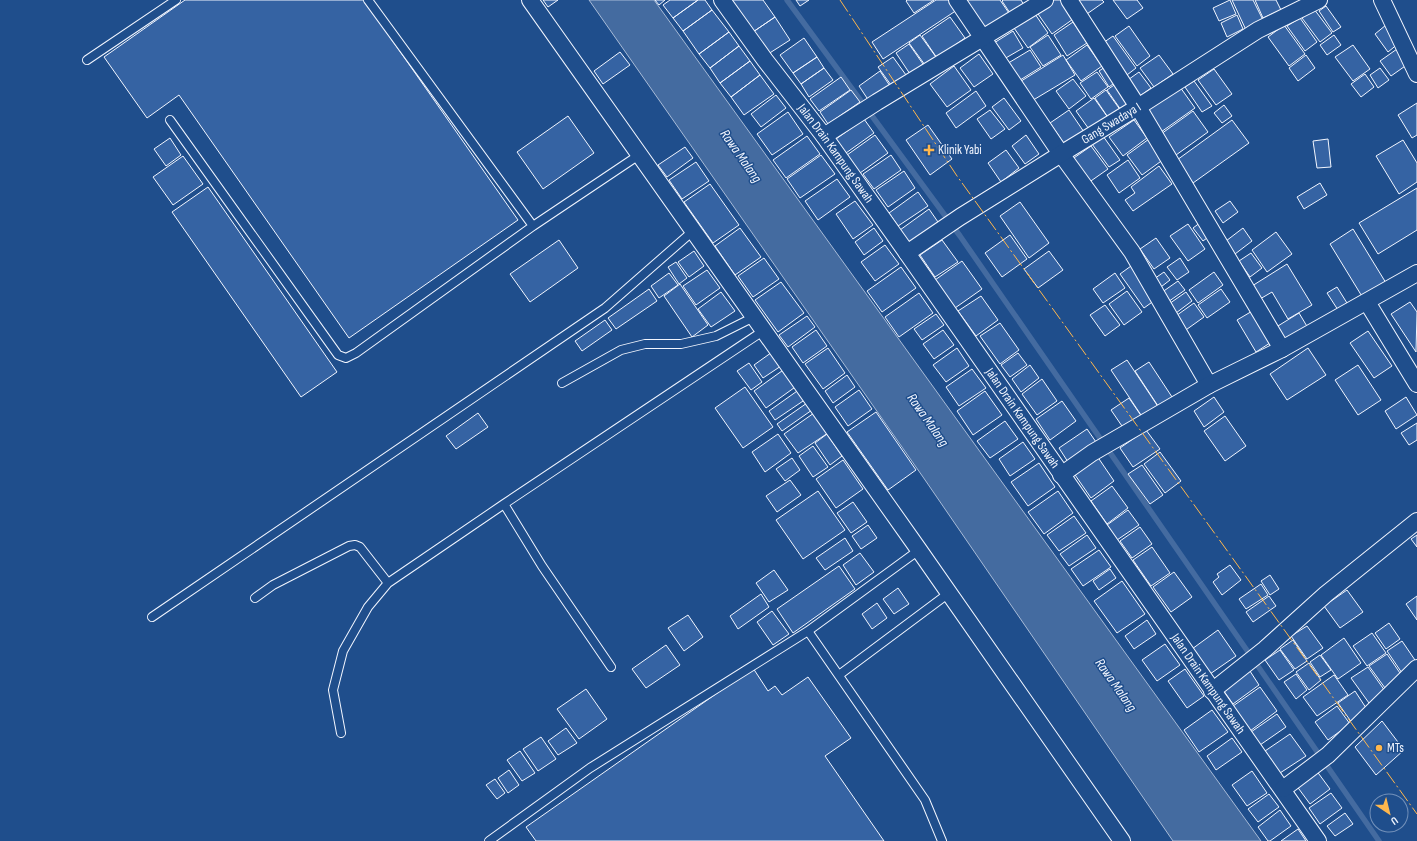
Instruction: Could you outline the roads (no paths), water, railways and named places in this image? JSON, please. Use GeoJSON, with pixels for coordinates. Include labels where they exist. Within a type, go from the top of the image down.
{"type":"FeatureCollection","features":[{"type":"Feature","properties":{"kind":"street"},"geometry":{"type":"LineString","coordinates":[[530,0],[919,550],[1122,841]]}},
{"type":"Feature","properties":{"kind":"street","name":"Jalan Drain Kampung Sawah"},"geometry":{"type":"LineString","coordinates":[[722,0],[765,60],[824,136],[1318,841]]}},
{"type":"Feature","properties":{"kind":"street"},"geometry":{"type":"LineString","coordinates":[[824,136],[860,112],[983,39],[1045,0]]}},
{"type":"Feature","properties":{"kind":"street"},"geometry":{"type":"LineString","coordinates":[[1069,0],[1138,107],[1282,349]]}},
{"type":"Feature","properties":{"kind":"street","name":"Gang Swadaya I"},"geometry":{"type":"LineString","coordinates":[[906,253],[960,217],[1138,107],[1258,30],[1319,0]]}},
{"type":"Feature","properties":{"kind":"street"},"geometry":{"type":"LineString","coordinates":[[1382,0],[1417,74]]}},
{"type":"Feature","properties":{"kind":"street"},"geometry":{"type":"LineString","coordinates":[[957,1],[1061,154],[1132,252],[1209,385]]}},
{"type":"Feature","properties":{"kind":"street"},"geometry":{"type":"LineString","coordinates":[[1061,474],[1092,453],[1209,385],[1282,349],[1417,274]]}},
{"type":"Feature","properties":{"kind":"street"},"geometry":{"type":"LineString","coordinates":[[1367,302],[1417,384]]}},
{"type":"Feature","properties":{"kind":"street"},"geometry":{"type":"LineString","coordinates":[[1212,691],[1265,649],[1326,594],[1417,521]]}},
{"type":"Feature","properties":{"kind":"street"},"geometry":{"type":"LineString","coordinates":[[1283,789],[1328,755],[1417,668]]}},
{"type":"Feature","properties":{"kind":"lane"},"geometry":{"type":"LineString","coordinates":[[87,60],[176,0]]}},
{"type":"Feature","properties":{"kind":"lane"},"geometry":{"type":"LineString","coordinates":[[368,0],[533,226]]}},
{"type":"Feature","properties":{"kind":"lane"},"geometry":{"type":"LineString","coordinates":[[170,120],[338,355],[346,358],[356,353],[533,226],[639,155]]}},
{"type":"Feature","properties":{"kind":"lane"},"geometry":{"type":"LineString","coordinates":[[152,617],[605,308],[693,231]]}},
{"type":"Feature","properties":{"kind":"lane"},"geometry":{"type":"LineString","coordinates":[[562,383],[621,350],[645,344],[681,344],[716,336],[754,317]]}},
{"type":"Feature","properties":{"kind":"lane"},"geometry":{"type":"LineString","coordinates":[[341,733],[333,690],[343,651],[368,607],[388,583],[763,331]]}},
{"type":"Feature","properties":{"kind":"lane"},"geometry":{"type":"LineString","coordinates":[[504,504],[542,566],[611,667]]}},
{"type":"Feature","properties":{"kind":"lane"},"geometry":{"type":"LineString","coordinates":[[255,598],[272,585],[349,546],[355,545],[360,547],[388,583]]}},
{"type":"Feature","properties":{"kind":"lane"},"geometry":{"type":"LineString","coordinates":[[489,841],[590,768],[808,631],[919,550]]}},
{"type":"Feature","properties":{"kind":"lane"},"geometry":{"type":"LineString","coordinates":[[839,675],[949,593]]}},
{"type":"Feature","properties":{"kind":"lane"},"geometry":{"type":"LineString","coordinates":[[808,631],[925,800],[942,841]]}},
{"type":"Feature","properties":{"kind":"water","name":"Rawa Malang"},"geometry":{"type":"Polygon","coordinates":[[[589,0],[654,0],[1261,841],[1173,841],[923,477],[589,0]]]}},
{"type":"Feature","properties":{"kind":"waterway"},"geometry":{"type":"LineString","coordinates":[[787,0],[960,236],[1379,841]]}},
{"type":"Feature","properties":{"kind":"place","name":"Klinik Yabi"},"geometry":{"type":"Point","coordinates":[929,150]}},
{"type":"Feature","properties":{"kind":"place","name":"MTs"},"geometry":{"type":"Point","coordinates":[1379,748]}}]}
